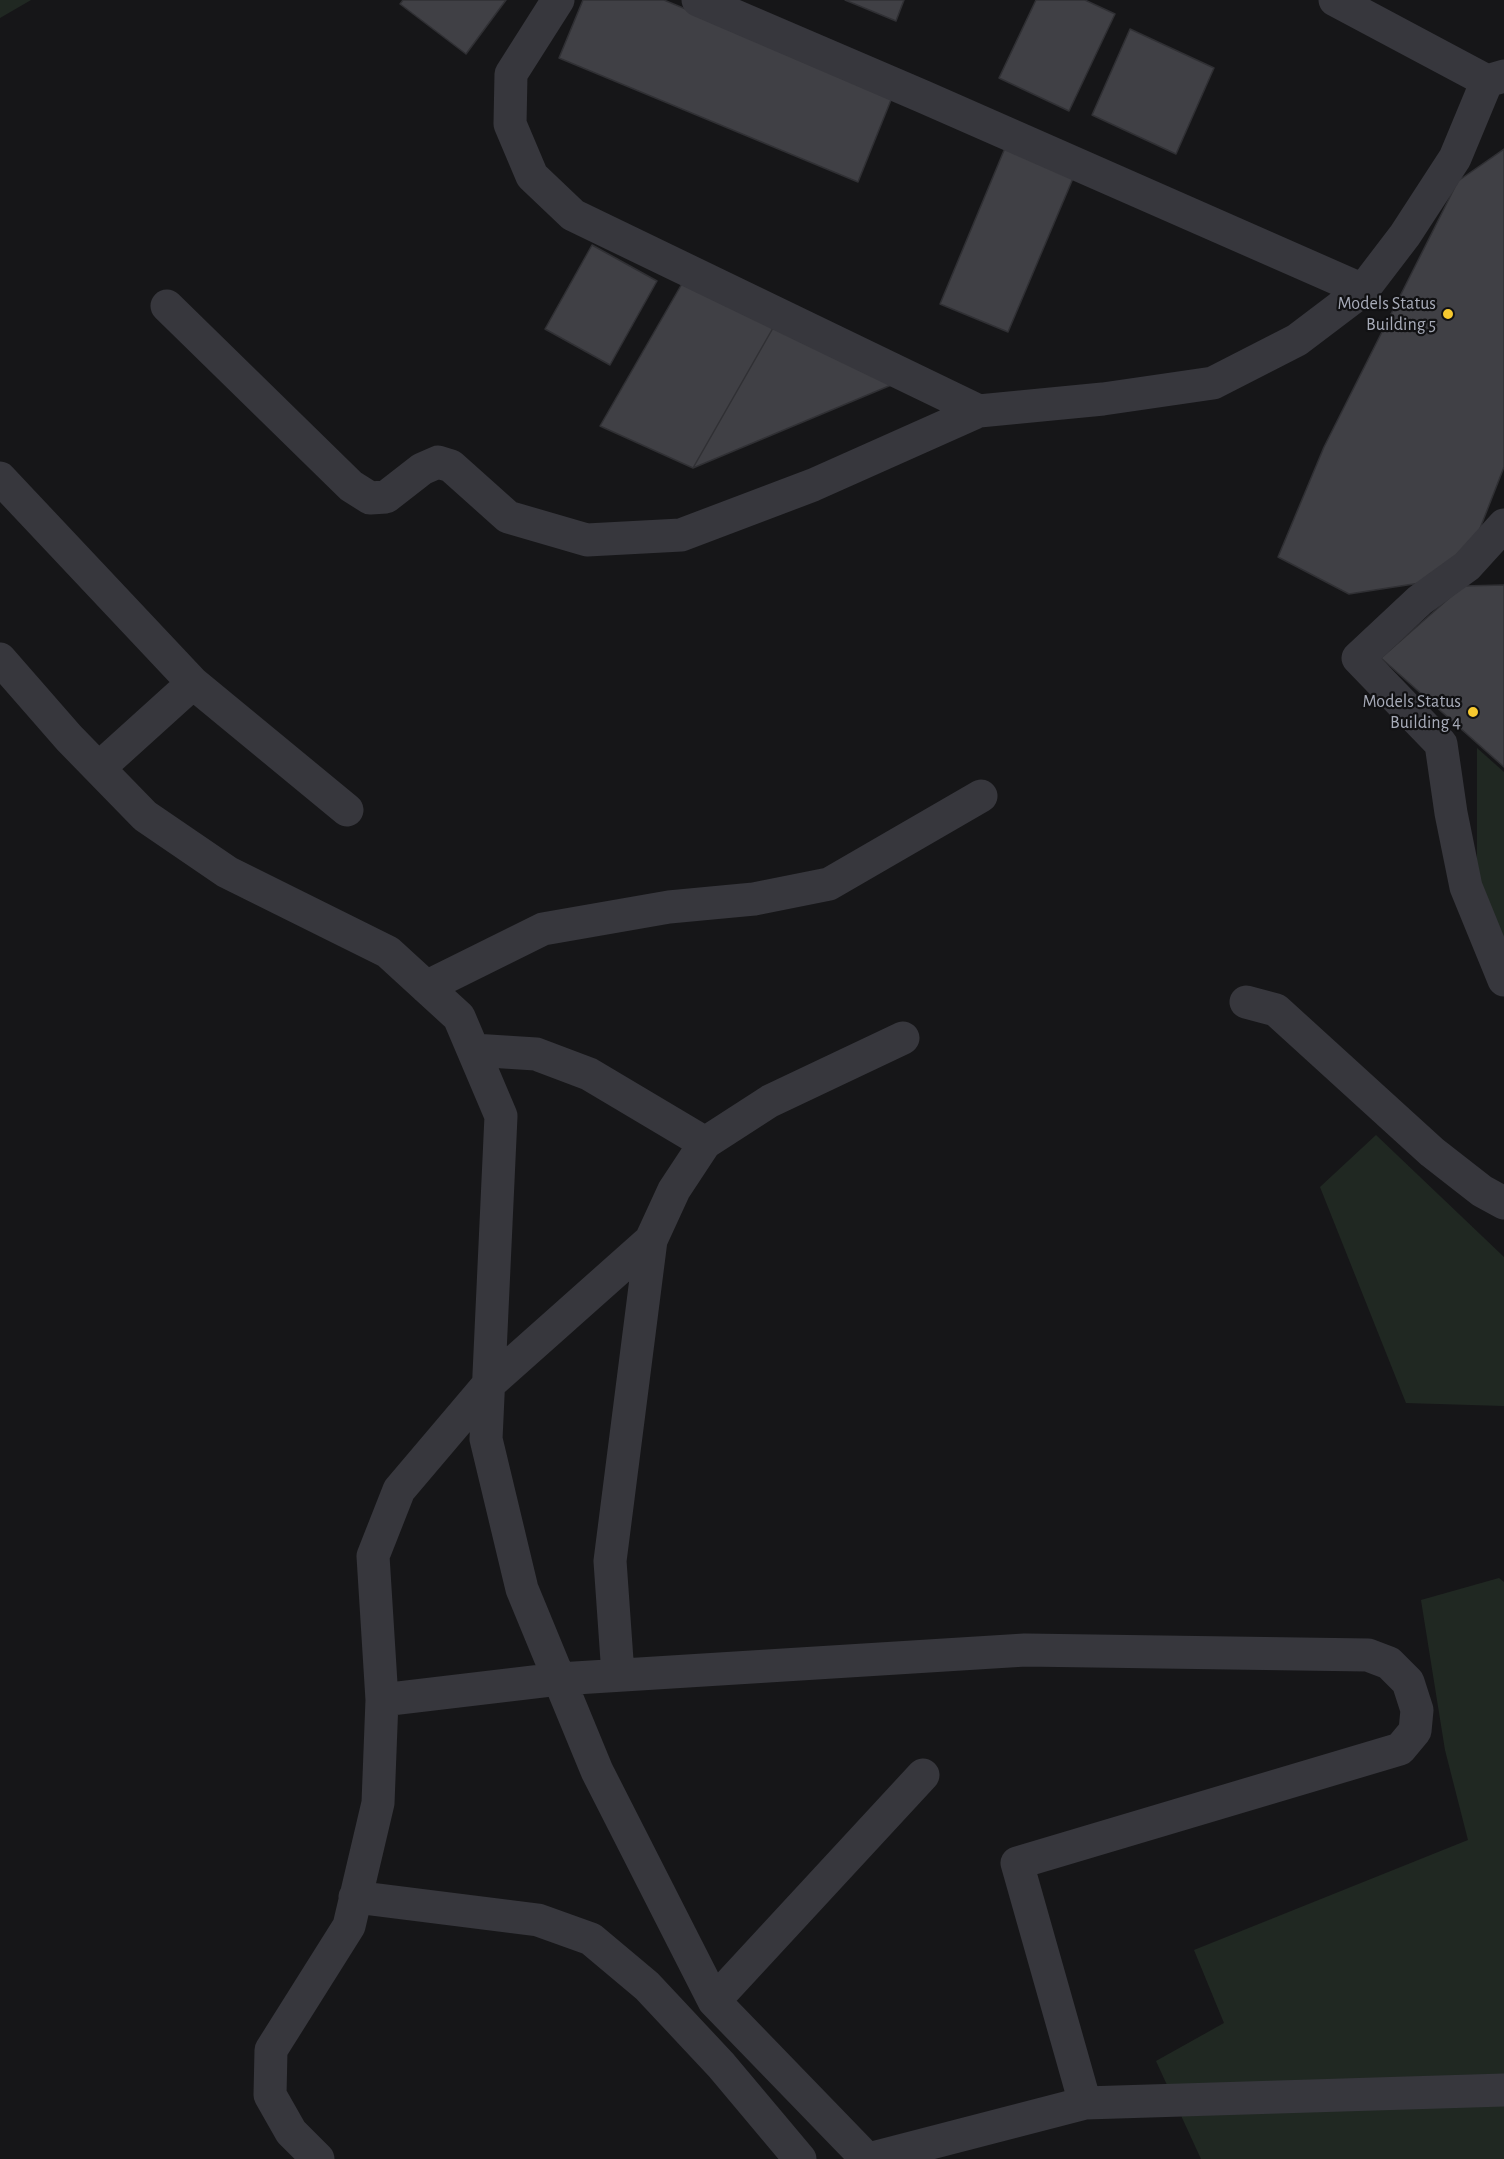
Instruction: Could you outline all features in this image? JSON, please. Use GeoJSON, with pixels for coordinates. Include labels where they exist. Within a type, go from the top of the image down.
{"type":"FeatureCollection","features":[{"type":"Feature","properties":{"kind":"street"},"geometry":{"type":"LineString","coordinates":[[558,0],[511,74],[510,124],[532,176],[540,184],[573,215],[979,411]]}},
{"type":"Feature","properties":{"kind":"street"},"geometry":{"type":"LineString","coordinates":[[698,0],[935,101],[1363,290]]}},
{"type":"Feature","properties":{"kind":"street"},"geometry":{"type":"LineString","coordinates":[[167,306],[351,486],[370,498],[386,496],[422,469],[438,462],[452,466],[508,516],[587,540],[681,535],[813,485],[979,411],[1103,399],[1213,383],[1297,340],[1363,290],[1405,235],[1455,158],[1495,79],[1335,0]]}},
{"type":"Feature","properties":{"kind":"street"},"geometry":{"type":"LineString","coordinates":[[0,478],[193,683],[347,810]]}},
{"type":"Feature","properties":{"kind":"street"},"geometry":{"type":"LineString","coordinates":[[1504,525],[1467,566],[1420,600],[1358,658],[1441,744],[1450,813],[1466,887],[1504,980]]}},
{"type":"Feature","properties":{"kind":"street"},"geometry":{"type":"LineString","coordinates":[[0,659],[69,738],[145,816],[226,872],[388,952],[459,1017],[501,1116],[486,1439],[522,1589],[597,1771],[714,2001],[868,2159],[1085,2103],[1504,2090]]}},
{"type":"Feature","properties":{"kind":"street"},"geometry":{"type":"LineString","coordinates":[[99,768],[193,683]]}},
{"type":"Feature","properties":{"kind":"street"},"geometry":{"type":"LineString","coordinates":[[426,987],[543,929],[669,907],[754,899],[829,884],[981,796]]}},
{"type":"Feature","properties":{"kind":"street"},"geometry":{"type":"LineString","coordinates":[[1246,1002],[1276,1010],[1432,1152],[1482,1191],[1504,1203]]}},
{"type":"Feature","properties":{"kind":"street"},"geometry":{"type":"LineString","coordinates":[[618,1676],[610,1561],[651,1240],[674,1191],[705,1143],[771,1101],[903,1038]]}},
{"type":"Feature","properties":{"kind":"street"},"geometry":{"type":"LineString","coordinates":[[473,1050],[536,1054],[589,1074],[705,1143]]}},
{"type":"Feature","properties":{"kind":"street"},"geometry":{"type":"LineString","coordinates":[[318,2159],[291,2132],[270,2095],[271,2050],[349,1926],[378,1803],[382,1700],[373,1556],[399,1490],[488,1385],[651,1240]]}},
{"type":"Feature","properties":{"kind":"street"},"geometry":{"type":"LineString","coordinates":[[382,1700],[559,1679],[1025,1650],[1368,1655],[1389,1663],[1408,1682],[1417,1710],[1415,1731],[1400,1749],[1017,1863],[1085,2103]]}},
{"type":"Feature","properties":{"kind":"street"},"geometry":{"type":"LineString","coordinates":[[714,2001],[923,1774]]}},
{"type":"Feature","properties":{"kind":"street"},"geometry":{"type":"LineString","coordinates":[[355,1897],[537,1920],[591,1939],[662,2001],[721,2065],[800,2159]]}},
{"type":"Feature","properties":{"kind":"shaded area"},"geometry":{"type":"Polygon","coordinates":[[[0,0],[31,0],[0,18],[0,0]]]}},
{"type":"Feature","properties":{"kind":"shaded area"},"geometry":{"type":"Polygon","coordinates":[[[1477,748],[1504,772],[1504,945],[1477,885],[1477,748]]]}},
{"type":"Feature","properties":{"kind":"shaded area"},"geometry":{"type":"Polygon","coordinates":[[[1376,1135],[1504,1257],[1504,1406],[1406,1403],[1320,1187],[1376,1135]]]}},
{"type":"Feature","properties":{"kind":"shaded area"},"geometry":{"type":"Polygon","coordinates":[[[1499,1578],[1504,1582],[1504,2159],[1201,2159],[1156,2061],[1224,2023],[1194,1950],[1468,1840],[1445,1750],[1421,1600],[1499,1578]]]}},
{"type":"Feature","properties":{"kind":"building"},"geometry":{"type":"Polygon","coordinates":[[[403,0],[506,0],[466,54],[400,4],[403,0]]]}},
{"type":"Feature","properties":{"kind":"building"},"geometry":{"type":"Polygon","coordinates":[[[583,0],[664,0],[893,95],[858,182],[559,58],[583,0]]]}},
{"type":"Feature","properties":{"kind":"building"},"geometry":{"type":"Polygon","coordinates":[[[845,0],[904,0],[896,21],[845,0]]]}},
{"type":"Feature","properties":{"kind":"building"},"geometry":{"type":"Polygon","coordinates":[[[1036,0],[1085,0],[1115,14],[1069,111],[999,78],[1036,0]]]}},
{"type":"Feature","properties":{"kind":"building"},"geometry":{"type":"Polygon","coordinates":[[[1130,29],[1214,68],[1176,154],[1092,115],[1130,29]]]}},
{"type":"Feature","properties":{"kind":"building"},"geometry":{"type":"Polygon","coordinates":[[[1005,148],[1074,176],[1008,332],[940,304],[1005,148]]]}},
{"type":"Feature","properties":{"kind":"building","name":"Models Status Building 5"},"geometry":{"type":"Polygon","coordinates":[[[1504,149],[1504,467],[1479,531],[1433,581],[1349,594],[1278,557],[1324,447],[1458,181],[1504,149]]]}},
{"type":"Feature","properties":{"kind":"building"},"geometry":{"type":"Polygon","coordinates":[[[592,245],[657,281],[610,365],[545,329],[592,245]]]}},
{"type":"Feature","properties":{"kind":"building"},"geometry":{"type":"Polygon","coordinates":[[[687,275],[777,321],[693,468],[600,426],[687,275]]]}},
{"type":"Feature","properties":{"kind":"building"},"geometry":{"type":"Polygon","coordinates":[[[777,321],[908,378],[693,468],[777,321]]]}},
{"type":"Feature","properties":{"kind":"building","name":"Models Status Building 4"},"geometry":{"type":"Polygon","coordinates":[[[1504,585],[1504,767],[1381,658],[1463,586],[1504,585]]]}},
{"type":"Feature","properties":{"kind":"place","name":"Models Status Building 5"},"geometry":{"type":"Point","coordinates":[1448,314]}},
{"type":"Feature","properties":{"kind":"place","name":"Models Status Building 4"},"geometry":{"type":"Point","coordinates":[1473,712]}}]}
